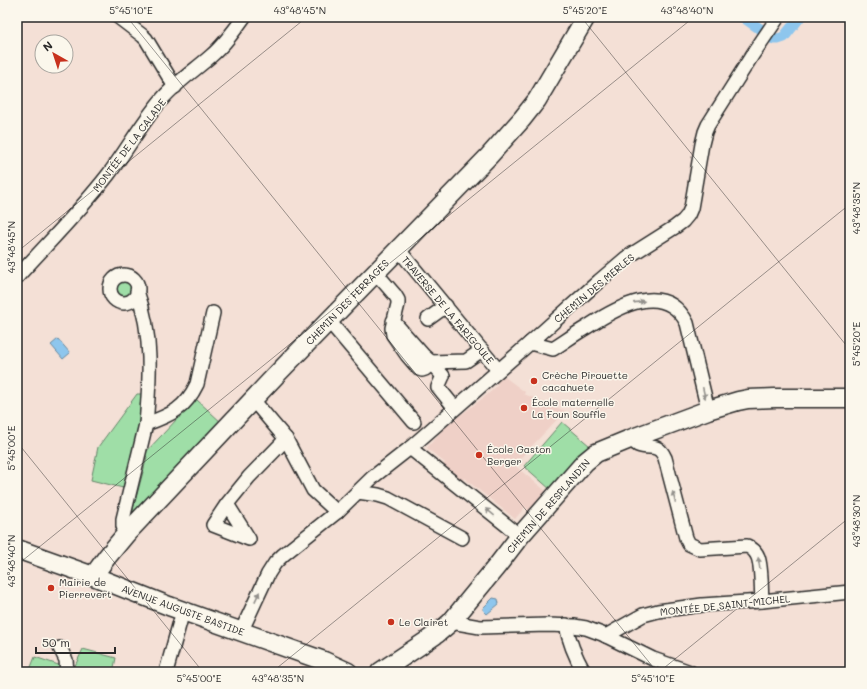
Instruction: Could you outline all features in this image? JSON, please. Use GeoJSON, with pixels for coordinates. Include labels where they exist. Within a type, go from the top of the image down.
{"type":"FeatureCollection","features":[{"type":"Feature","properties":{"kind":"street"},"geometry":{"type":"LineString","coordinates":[[118,17],[146,39],[175,87]]}},
{"type":"Feature","properties":{"kind":"street","name":"MONTÉE DE LA CALADE"},"geometry":{"type":"LineString","coordinates":[[17,277],[79,209],[103,180],[163,98],[223,45],[244,17]]}},
{"type":"Feature","properties":{"kind":"street","name":"CHEMIN DES FERRAGES"},"geometry":{"type":"LineString","coordinates":[[93,576],[126,534],[328,321],[489,156],[522,119],[537,100],[586,17]]}},
{"type":"Feature","properties":{"kind":"street","name":"CHEMIN DES MERLES"},"geometry":{"type":"LineString","coordinates":[[241,632],[268,574],[275,563],[300,540],[337,512],[373,477],[410,448],[626,258],[683,221],[692,208],[705,132],[713,116],[775,22]]}},
{"type":"Feature","properties":{"kind":"street","name":"TRAVERSE DE LA FARIGOULE"},"geometry":{"type":"LineString","coordinates":[[398,250],[498,370]]}},
{"type":"Feature","properties":{"kind":"street"},"geometry":{"type":"LineString","coordinates":[[376,273],[398,300],[394,321],[420,370],[425,369],[431,363],[466,360],[482,350]]}},
{"type":"Feature","properties":{"kind":"street"},"geometry":{"type":"LineString","coordinates":[[126,534],[123,526],[123,519],[146,424],[150,376],[148,333],[142,304],[137,292]]}},
{"type":"Feature","properties":{"kind":"street"},"geometry":{"type":"LineString","coordinates":[[530,343],[553,349],[621,307],[632,303],[650,300],[666,303],[678,310],[687,323],[708,410]]}},
{"type":"Feature","properties":{"kind":"street"},"geometry":{"type":"LineString","coordinates":[[428,319],[446,306]]}},
{"type":"Feature","properties":{"kind":"street"},"geometry":{"type":"LineString","coordinates":[[146,424],[175,412],[184,404],[194,390],[197,384],[214,313]]}},
{"type":"Feature","properties":{"kind":"street"},"geometry":{"type":"LineString","coordinates":[[328,321],[413,420]]}},
{"type":"Feature","properties":{"kind":"street"},"geometry":{"type":"LineString","coordinates":[[431,363],[443,376],[438,387],[455,408]]}},
{"type":"Feature","properties":{"kind":"street","name":"CHEMIN DE RESPLANDIN"},"geometry":{"type":"LineString","coordinates":[[380,672],[425,642],[451,622],[520,536],[585,462],[596,453],[708,410],[738,401],[775,398],[850,398]]}},
{"type":"Feature","properties":{"kind":"street"},"geometry":{"type":"LineString","coordinates":[[253,400],[286,439],[313,490],[337,512]]}},
{"type":"Feature","properties":{"kind":"street"},"geometry":{"type":"LineString","coordinates":[[227,504],[248,477],[286,439]]}},
{"type":"Feature","properties":{"kind":"street"},"geometry":{"type":"LineString","coordinates":[[630,439],[638,444],[657,448],[663,453],[686,538],[689,544],[700,549],[747,546],[753,549],[758,556],[762,601]]}},
{"type":"Feature","properties":{"kind":"street"},"geometry":{"type":"LineString","coordinates":[[410,448],[520,536]]}},
{"type":"Feature","properties":{"kind":"street"},"geometry":{"type":"LineString","coordinates":[[358,492],[388,498],[462,538]]}},
{"type":"Feature","properties":{"kind":"street","name":"AVENUE AUGUSTE BASTIDE"},"geometry":{"type":"LineString","coordinates":[[17,549],[93,576],[183,611],[324,661],[348,672]]}},
{"type":"Feature","properties":{"kind":"street","name":"MONTÉE DE SAINT-MICHEL"},"geometry":{"type":"LineString","coordinates":[[606,636],[643,615],[658,611],[702,605],[762,601],[850,592]]}},
{"type":"Feature","properties":{"kind":"street"},"geometry":{"type":"LineString","coordinates":[[166,672],[183,611]]}},
{"type":"Feature","properties":{"kind":"street"},"geometry":{"type":"LineString","coordinates":[[451,622],[480,627],[566,625],[586,628],[594,630],[653,659],[690,672]]}},
{"type":"Feature","properties":{"kind":"street"},"geometry":{"type":"LineString","coordinates":[[566,625],[574,651],[584,672]]}},
{"type":"Feature","properties":{"kind":"street"},"geometry":{"type":"LineString","coordinates":[[60,648],[66,660],[66,672]]}},
{"type":"Feature","properties":{"kind":"shaded area","name":"École Gaston Berger"},"geometry":{"type":"Polygon","coordinates":[[[500,375],[525,392],[524,394],[565,411],[514,465],[547,492],[530,513],[525,507],[515,519],[464,478],[462,482],[442,466],[445,463],[427,448],[444,428],[498,385],[494,381],[500,375]]]}},
{"type":"Feature","properties":{"kind":"green space"},"geometry":{"type":"Polygon","coordinates":[[[123,280],[129,283],[132,289],[129,295],[123,298],[117,295],[114,289],[117,283],[123,280]]]}},
{"type":"Feature","properties":{"kind":"green space"},"geometry":{"type":"Polygon","coordinates":[[[137,394],[145,394],[139,431],[123,488],[91,480],[98,447],[137,394]]]}},
{"type":"Feature","properties":{"kind":"green space"},"geometry":{"type":"Polygon","coordinates":[[[196,399],[223,424],[170,479],[132,513],[147,457],[144,454],[196,399]]]}},
{"type":"Feature","properties":{"kind":"green space"},"geometry":{"type":"Polygon","coordinates":[[[562,422],[590,446],[551,490],[524,466],[562,422]]]}},
{"type":"Feature","properties":{"kind":"green space"},"geometry":{"type":"Polygon","coordinates":[[[83,649],[116,658],[113,672],[29,672],[35,657],[73,670],[83,649]]]}},
{"type":"Feature","properties":{"kind":"water"},"geometry":{"type":"Polygon","coordinates":[[[58,339],[70,353],[63,359],[51,345],[58,339]]]}},
{"type":"Feature","properties":{"kind":"water"},"geometry":{"type":"Polygon","coordinates":[[[493,598],[498,599],[499,604],[487,614],[483,608],[493,598]]]}},
{"type":"Feature","properties":{"kind":"waterway"},"geometry":{"type":"LineString","coordinates":[[743,17],[774,39],[784,37],[800,17]]}},
{"type":"Feature","properties":{"kind":"place","name":"Crèche Pirouette cacahuete"},"geometry":{"type":"Point","coordinates":[534,381]}},
{"type":"Feature","properties":{"kind":"place","name":"École maternelle La Foun Souffle"},"geometry":{"type":"Point","coordinates":[524,408]}},
{"type":"Feature","properties":{"kind":"place","name":"École Gaston Berger"},"geometry":{"type":"Point","coordinates":[479,455]}},
{"type":"Feature","properties":{"kind":"place","name":"Mairie de Pierrevert"},"geometry":{"type":"Point","coordinates":[51,588]}},
{"type":"Feature","properties":{"kind":"place","name":"Le Clairet"},"geometry":{"type":"Point","coordinates":[391,622]}}]}
